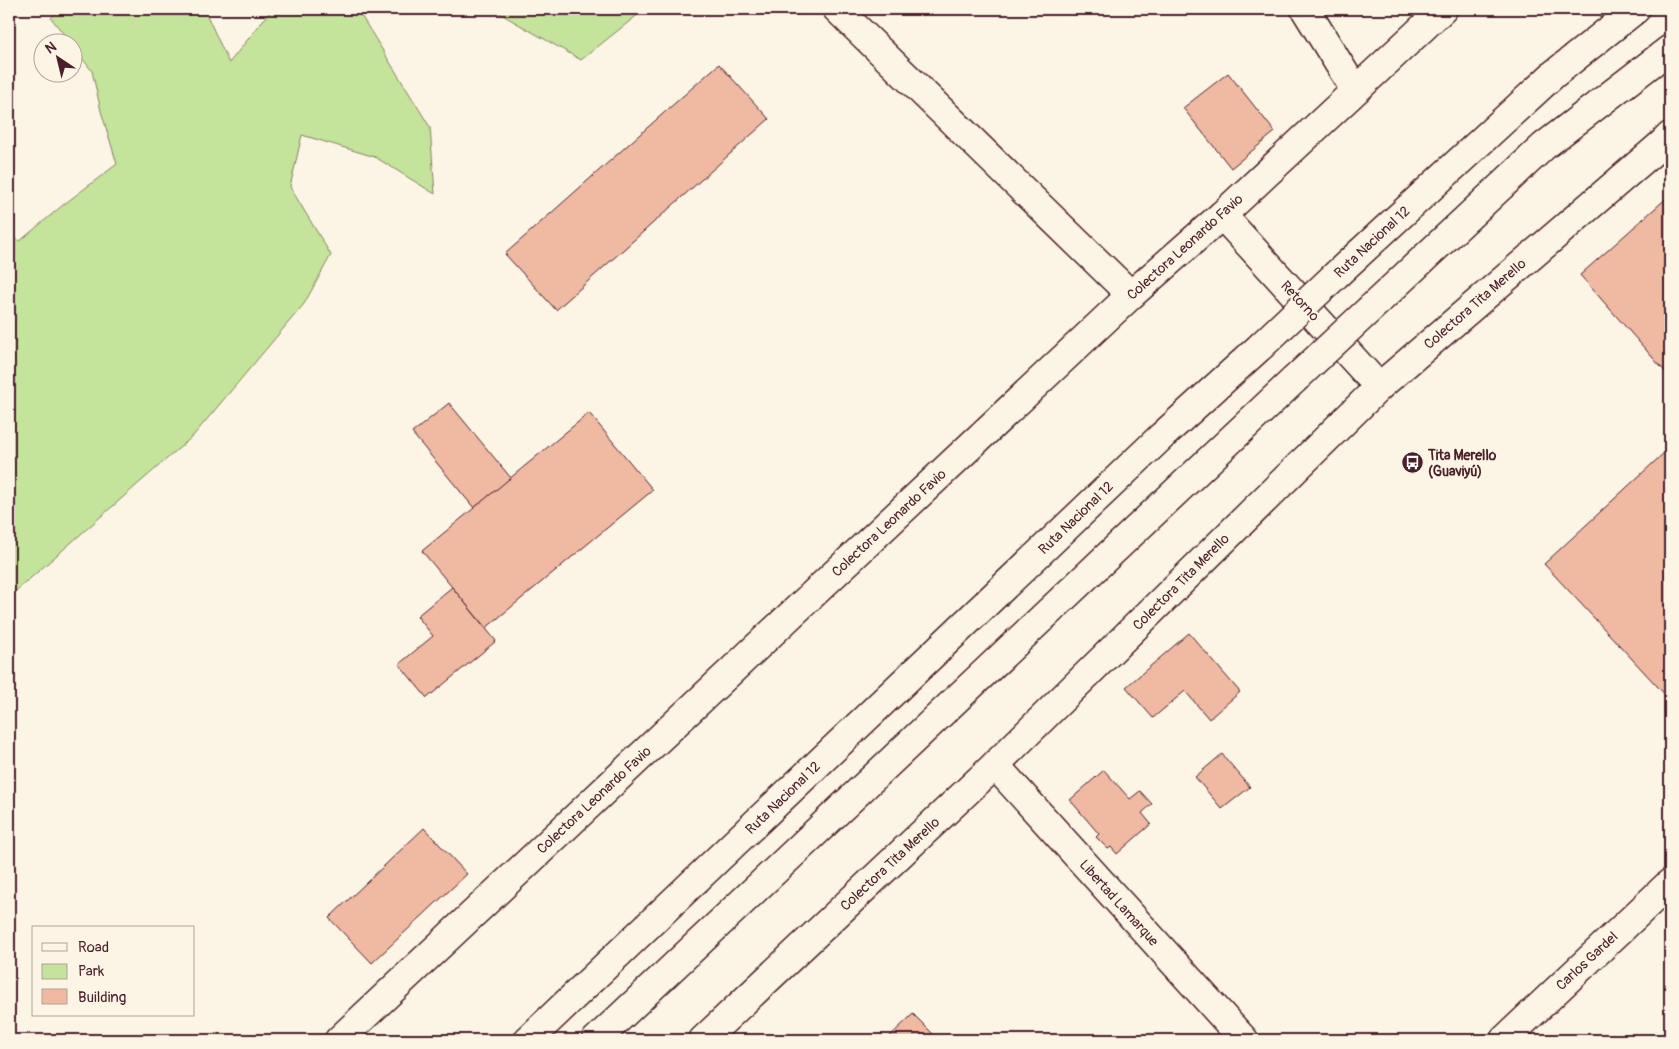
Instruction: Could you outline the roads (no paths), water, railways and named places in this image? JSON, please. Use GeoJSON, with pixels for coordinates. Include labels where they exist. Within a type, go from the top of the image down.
{"type":"FeatureCollection","features":[{"type":"Feature","properties":{"kind":"main road"},"geometry":{"type":"LineString","coordinates":[[837,9],[1131,295]]}},
{"type":"Feature","properties":{"kind":"main road"},"geometry":{"type":"LineString","coordinates":[[1305,9],[1355,90]]}},
{"type":"Feature","properties":{"kind":"main road","name":"Colectora Leonardo Favio"},"geometry":{"type":"LineString","coordinates":[[339,1040],[1131,295],[1222,215],[1443,9]]}},
{"type":"Feature","properties":{"kind":"main road","name":"Ruta Nacional 12"},"geometry":{"type":"LineString","coordinates":[[528,1040],[1162,436],[1554,74],[1636,9]]}},
{"type":"Feature","properties":{"kind":"main road"},"geometry":{"type":"LineString","coordinates":[[596,1040],[1544,146],[1670,49]]}},
{"type":"Feature","properties":{"kind":"main road","name":"Colectora Tita Merello"},"geometry":{"type":"LineString","coordinates":[[703,1040],[995,765],[1379,386],[1669,137]]}},
{"type":"Feature","properties":{"kind":"main road","name":"Retorno"},"geometry":{"type":"LineString","coordinates":[[1222,215],[1379,386]]}},
{"type":"Feature","properties":{"kind":"main road","name":"Libertad Lamarque"},"geometry":{"type":"LineString","coordinates":[[995,765],[1244,1040]]}},
{"type":"Feature","properties":{"kind":"main road","name":"Carlos Gardel"},"geometry":{"type":"LineString","coordinates":[[1504,1040],[1670,883]]}},
{"type":"Feature","properties":{"kind":"place","name":"Tita Merello (Guaviyú)"},"geometry":{"type":"Point","coordinates":[1412,463]}}]}
